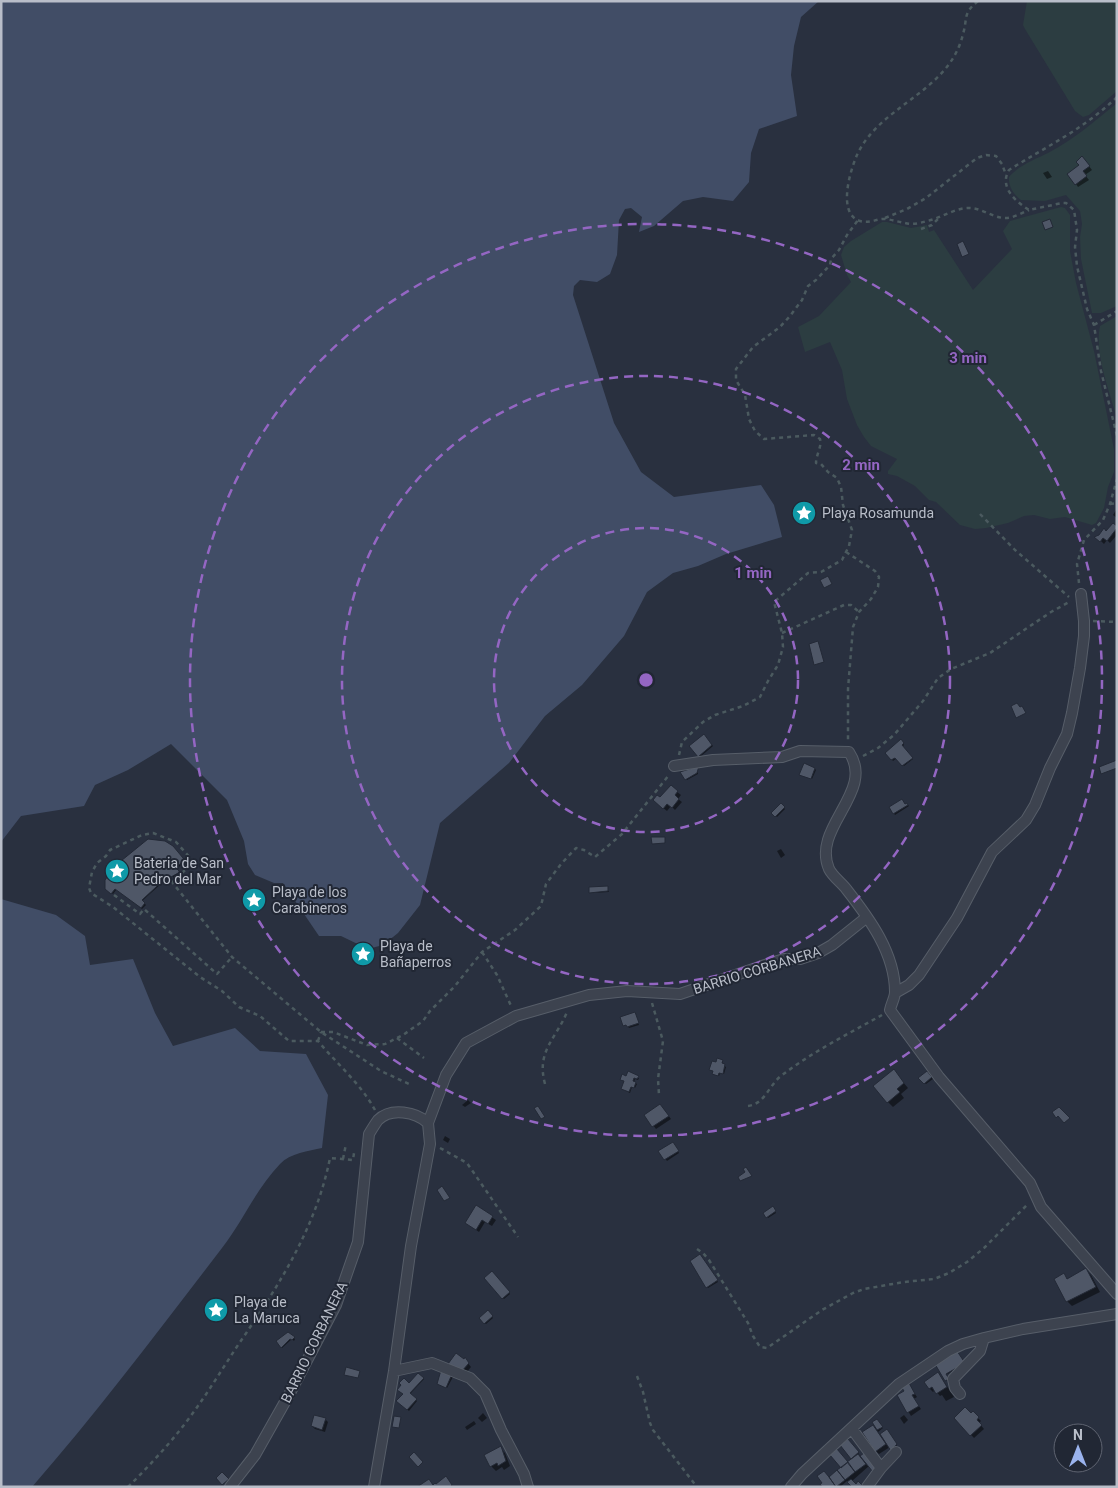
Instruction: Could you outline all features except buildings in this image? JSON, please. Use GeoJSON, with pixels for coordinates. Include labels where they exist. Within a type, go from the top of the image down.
{"type":"FeatureCollection","features":[{"type":"Feature","properties":{"kind":"street"},"geometry":{"type":"LineString","coordinates":[[895,993],[909,985],[919,975],[957,918],[992,852],[1026,820],[1035,806],[1050,768],[1067,734],[1080,668],[1084,621],[1082,607],[1077,597]]}},
{"type":"Feature","properties":{"kind":"street"},"geometry":{"type":"LineString","coordinates":[[674,766],[713,760],[782,757],[800,752],[852,756],[856,772],[856,784],[827,840],[826,854],[830,870],[876,930],[887,956],[895,993],[890,1010],[939,1077],[1030,1183],[1041,1207],[1117,1294]]}},
{"type":"Feature","properties":{"kind":"street","name":"BARRIO CORBANERA"},"geometry":{"type":"LineString","coordinates":[[374,1487],[394,1370],[411,1246],[430,1144],[428,1123],[446,1075],[466,1043],[516,1016],[589,995],[627,991],[680,994],[784,959],[800,959],[818,953],[832,945],[867,917]]}},
{"type":"Feature","properties":{"kind":"street"},"geometry":{"type":"LineString","coordinates":[[378,1120],[385,1115],[403,1113],[421,1117],[428,1123]]}},
{"type":"Feature","properties":{"kind":"street","name":"BARRIO CORBANERA"},"geometry":{"type":"LineString","coordinates":[[230,1487],[255,1455],[336,1305],[358,1242],[369,1134],[378,1120]]}},
{"type":"Feature","properties":{"kind":"street"},"geometry":{"type":"LineString","coordinates":[[791,1487],[802,1474],[899,1384],[948,1351],[984,1338],[1050,1324],[1117,1314]]}},
{"type":"Feature","properties":{"kind":"street"},"geometry":{"type":"LineString","coordinates":[[960,1394],[955,1388],[953,1379],[980,1351],[984,1338]]}},
{"type":"Feature","properties":{"kind":"street"},"geometry":{"type":"LineString","coordinates":[[394,1370],[432,1363],[470,1378],[485,1393],[501,1430],[524,1474],[528,1487]]}},
{"type":"Feature","properties":{"kind":"street"},"geometry":{"type":"LineString","coordinates":[[852,1429],[881,1468]]}},
{"type":"Feature","properties":{"kind":"street"},"geometry":{"type":"LineString","coordinates":[[866,1487],[896,1452]]}},
{"type":"Feature","properties":{"kind":"path"},"geometry":{"type":"LineString","coordinates":[[978,1],[969,8],[965,19],[964,33],[954,58],[931,84],[896,110],[878,128],[858,154],[846,190],[850,211],[858,220],[868,222],[883,219],[907,209],[926,198],[977,158],[986,155],[996,156],[1002,164],[1006,175],[1008,190],[1014,198],[1029,210]]}},
{"type":"Feature","properties":{"kind":"path"},"geometry":{"type":"LineString","coordinates":[[1006,175],[1009,170],[1084,125],[1117,97]]}},
{"type":"Feature","properties":{"kind":"path"},"geometry":{"type":"LineString","coordinates":[[921,230],[949,213],[968,208],[1004,218],[1062,203],[1066,203],[1074,210],[1077,230],[1077,266],[1087,309],[1094,325],[1101,371],[1117,436]]}},
{"type":"Feature","properties":{"kind":"path"},"geometry":{"type":"LineString","coordinates":[[883,219],[914,224],[938,219]]}},
{"type":"Feature","properties":{"kind":"path"},"geometry":{"type":"LineString","coordinates":[[321,1032],[333,1032],[367,1045],[384,1044],[423,1021],[430,1011],[455,986],[482,952],[515,930],[541,906],[546,884],[576,848],[584,850],[595,857],[622,834],[670,774],[679,756],[682,742],[703,722],[715,715],[743,706],[760,697],[778,664],[783,647],[782,633],[774,602],[808,573],[821,572],[842,560],[852,530],[843,505],[841,487],[837,478],[821,464],[816,463],[816,456],[821,444],[820,438],[814,435],[764,438],[755,431],[748,419],[745,395],[736,380],[736,369],[753,347],[790,316],[802,300],[808,286],[830,265],[831,259],[840,250],[847,235],[858,220]]}},
{"type":"Feature","properties":{"kind":"path"},"geometry":{"type":"LineString","coordinates":[[1094,325],[1117,311]]}},
{"type":"Feature","properties":{"kind":"path"},"geometry":{"type":"LineString","coordinates":[[1082,607],[1077,605],[1077,564],[1079,556],[1084,540],[1103,520],[1117,479]]}},
{"type":"Feature","properties":{"kind":"path"},"geometry":{"type":"LineString","coordinates":[[1110,504],[1117,503]]}},
{"type":"Feature","properties":{"kind":"path"},"geometry":{"type":"LineString","coordinates":[[980,514],[1015,550],[1077,597]]}},
{"type":"Feature","properties":{"kind":"path"},"geometry":{"type":"LineString","coordinates":[[846,552],[875,571],[879,577],[878,587],[871,599],[859,612],[853,627],[848,689],[848,738],[852,756],[870,753],[887,742],[923,701],[938,678],[951,669],[990,653],[1077,597]]}},
{"type":"Feature","properties":{"kind":"path"},"geometry":{"type":"LineString","coordinates":[[782,633],[844,606],[852,605],[859,612]]}},
{"type":"Feature","properties":{"kind":"path"},"geometry":{"type":"LineString","coordinates":[[1084,621],[1117,622]]}},
{"type":"Feature","properties":{"kind":"path"},"geometry":{"type":"LineString","coordinates":[[378,1120],[370,1102],[318,1041],[289,1041],[260,1016],[239,1007],[222,991],[200,977],[113,907],[91,893],[89,888],[92,872],[97,863],[110,850],[142,835],[153,833],[176,842],[194,862],[172,882],[232,957],[321,1032],[381,1070],[409,1084]]}},
{"type":"Feature","properties":{"kind":"path"},"geometry":{"type":"LineString","coordinates":[[114,894],[140,914],[144,909],[217,974],[232,957]]}},
{"type":"Feature","properties":{"kind":"path"},"geometry":{"type":"LineString","coordinates":[[482,952],[496,975],[516,1016]]}},
{"type":"Feature","properties":{"kind":"path"},"geometry":{"type":"LineString","coordinates":[[545,1084],[541,1067],[548,1046],[567,1013],[568,1001]]}},
{"type":"Feature","properties":{"kind":"path"},"geometry":{"type":"LineString","coordinates":[[748,1106],[759,1103],[777,1079],[802,1060],[890,1010]]}},
{"type":"Feature","properties":{"kind":"path"},"geometry":{"type":"LineString","coordinates":[[657,1017],[663,1040],[658,1079],[659,1095]]}},
{"type":"Feature","properties":{"kind":"path"},"geometry":{"type":"LineString","coordinates":[[318,1041],[321,1032]]}},
{"type":"Feature","properties":{"kind":"path"},"geometry":{"type":"LineString","coordinates":[[397,1038],[424,1058]]}},
{"type":"Feature","properties":{"kind":"path"},"geometry":{"type":"LineString","coordinates":[[343,1159],[346,1144]]}},
{"type":"Feature","properties":{"kind":"path"},"geometry":{"type":"LineString","coordinates":[[430,1144],[467,1163],[518,1237]]}},
{"type":"Feature","properties":{"kind":"path"},"geometry":{"type":"LineString","coordinates":[[128,1487],[180,1430],[262,1310],[293,1259],[314,1212],[330,1158],[353,1160],[354,1153],[366,1153]]}},
{"type":"Feature","properties":{"kind":"path"},"geometry":{"type":"LineString","coordinates":[[697,1249],[709,1260],[748,1323],[756,1342],[760,1347],[767,1348],[822,1310],[853,1293],[864,1289],[904,1282],[934,1279],[949,1273],[968,1262],[984,1248],[1015,1219],[1035,1195]]}},
{"type":"Feature","properties":{"kind":"path"},"geometry":{"type":"LineString","coordinates":[[637,1376],[644,1392],[653,1430],[697,1487]]}},
{"type":"Feature","properties":{"kind":"shaded area"},"geometry":{"type":"Polygon","coordinates":[[[1027,1],[1117,1],[1117,91],[1089,115],[1083,117],[1075,111],[1025,29],[1023,25],[1027,1]]]}},
{"type":"Feature","properties":{"kind":"shaded area"},"geometry":{"type":"Polygon","coordinates":[[[1117,103],[1117,306],[1101,313],[1092,313],[1081,259],[1080,237],[1082,224],[1080,211],[1066,195],[1045,201],[1021,200],[1012,190],[1009,184],[1009,177],[1022,166],[1048,153],[1084,130],[1117,103]]]}},
{"type":"Feature","properties":{"kind":"shaded area"},"geometry":{"type":"Polygon","coordinates":[[[1061,207],[1065,208],[1070,215],[1070,251],[1076,283],[1094,351],[1114,449],[1114,472],[1108,487],[1104,508],[1096,523],[1092,525],[1065,517],[1050,519],[1034,515],[1024,516],[1008,523],[986,528],[975,529],[960,525],[936,502],[929,500],[915,486],[897,476],[888,474],[888,471],[897,459],[871,446],[857,425],[847,399],[842,370],[830,342],[805,352],[798,327],[819,316],[851,282],[841,255],[844,247],[882,222],[911,228],[927,225],[929,232],[934,230],[973,290],[1012,249],[1003,231],[1010,221],[1061,207]]]}},
{"type":"Feature","properties":{"kind":"shaded area"},"geometry":{"type":"Polygon","coordinates":[[[1117,316],[1117,419],[1101,360],[1099,337],[1100,326],[1117,316]]]}},
{"type":"Feature","properties":{"kind":"water"},"geometry":{"type":"Polygon","coordinates":[[[1,1],[819,1],[801,17],[794,46],[791,75],[797,116],[759,129],[751,153],[749,182],[733,201],[703,197],[683,201],[654,226],[639,232],[642,217],[631,208],[625,209],[619,220],[617,255],[610,274],[597,282],[580,280],[574,286],[573,295],[614,423],[641,472],[674,497],[761,485],[774,505],[782,537],[673,573],[647,592],[624,636],[582,685],[545,716],[509,763],[440,823],[420,905],[398,933],[383,945],[368,949],[341,936],[319,936],[283,883],[274,883],[255,875],[248,864],[244,841],[227,800],[171,744],[128,770],[95,785],[84,806],[21,816],[1,842],[1,1]]]}},
{"type":"Feature","properties":{"kind":"water"},"geometry":{"type":"Polygon","coordinates":[[[1,899],[56,915],[85,936],[90,965],[133,959],[155,1013],[173,1046],[235,1028],[260,1051],[306,1054],[328,1095],[322,1148],[289,1157],[271,1174],[222,1248],[105,1399],[32,1487],[1,1487],[1,899]]]}},
{"type":"Feature","properties":{"kind":"place","name":"Playa Rosamunda"},"geometry":{"type":"Point","coordinates":[804,513]}},
{"type":"Feature","properties":{"kind":"place","name":"Bateria de San Pedro del Mar"},"geometry":{"type":"Point","coordinates":[117,871]}},
{"type":"Feature","properties":{"kind":"place","name":"Playa de los Carabineros"},"geometry":{"type":"Point","coordinates":[254,900]}},
{"type":"Feature","properties":{"kind":"place","name":"Playa de Bañaperros"},"geometry":{"type":"Point","coordinates":[363,954]}},
{"type":"Feature","properties":{"kind":"place","name":"Playa de La Maruca"},"geometry":{"type":"Point","coordinates":[216,1310]}}]}
